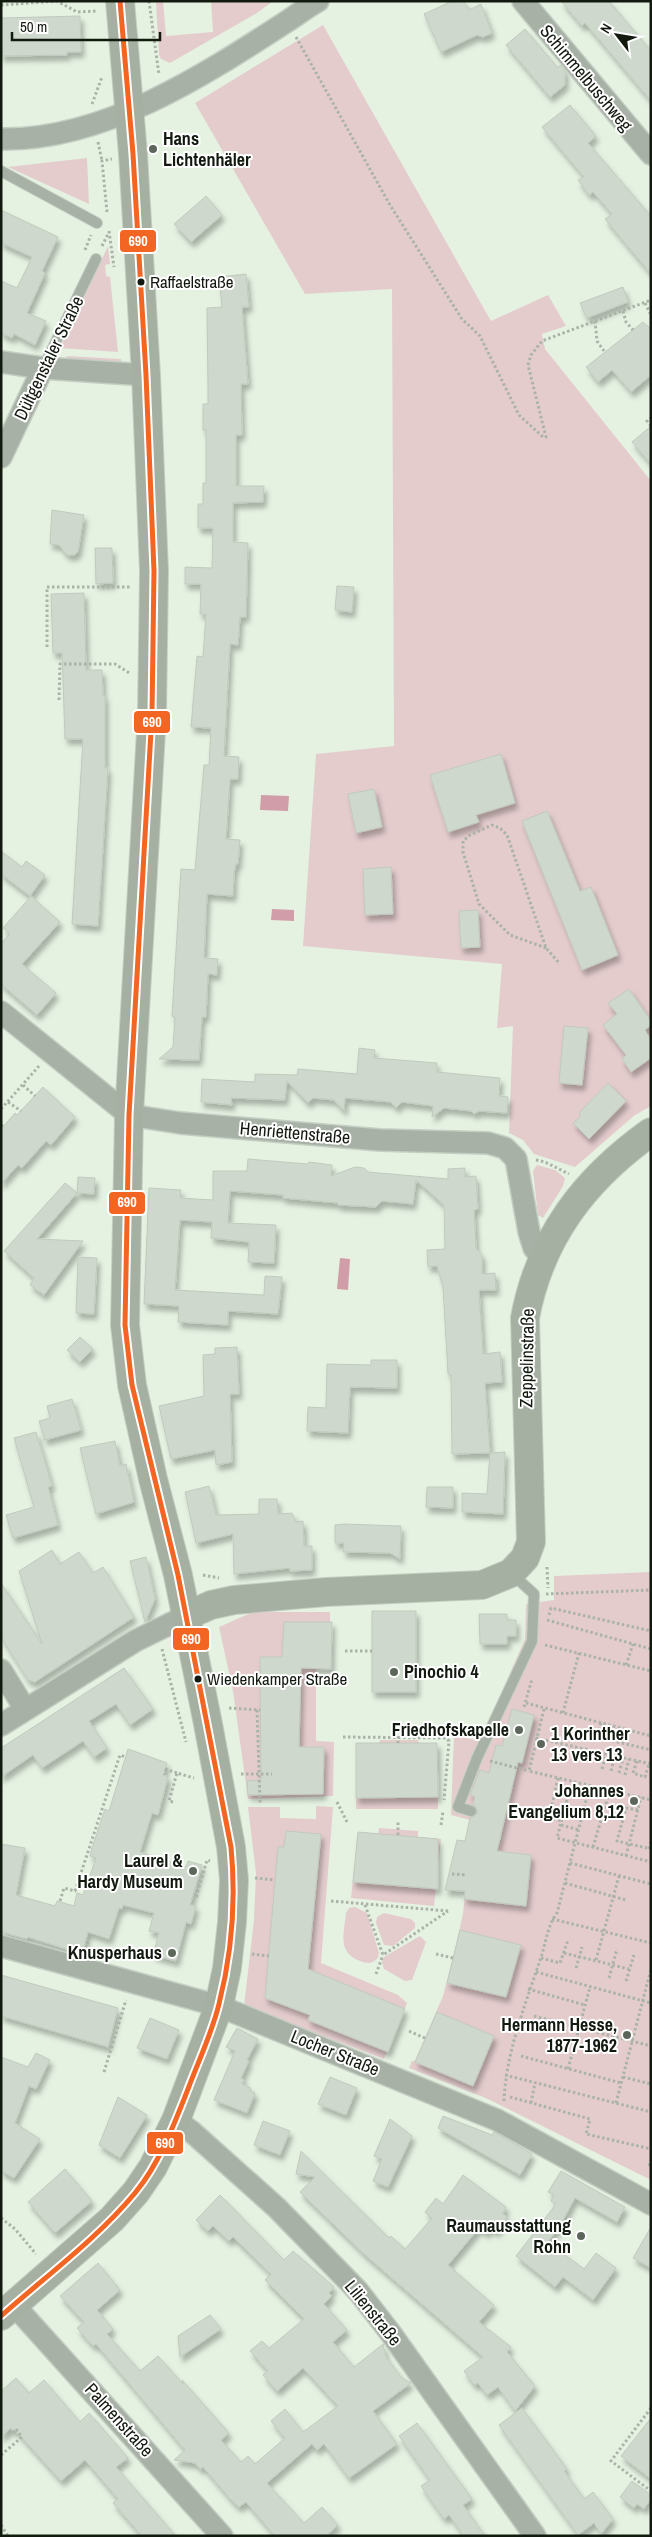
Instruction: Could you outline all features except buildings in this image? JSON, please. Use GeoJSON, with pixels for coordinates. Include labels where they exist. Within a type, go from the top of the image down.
{"type":"FeatureCollection","features":[{"type":"Feature","properties":{"kind":"main road"},"geometry":{"type":"LineString","coordinates":[[7,2310],[122,2208],[153,2167],[176,2120],[219,2006],[230,1942],[234,1880],[231,1847],[186,1616],[132,1385],[125,1325],[129,1115],[152,714],[154,571],[146,375],[133,154],[120,1]]}},
{"type":"Feature","properties":{"kind":"main road","name":"Zeppelinstraße"},"geometry":{"type":"LineString","coordinates":[[511,1574],[525,1558],[531,1542],[526,1420],[525,1318],[531,1285],[572,1206],[589,1185],[621,1154],[651,1132]]}},
{"type":"Feature","properties":{"kind":"main road"},"geometry":{"type":"LineString","coordinates":[[186,1616],[211,1605],[234,1600],[326,1592],[482,1585],[511,1574]]}},
{"type":"Feature","properties":{"kind":"street"},"geometry":{"type":"LineString","coordinates":[[1,139],[68,133],[130,111],[162,95],[287,22],[318,1]]}},
{"type":"Feature","properties":{"kind":"street","name":"Schimmelbuschweg"},"geometry":{"type":"LineString","coordinates":[[523,1],[651,154]]}},
{"type":"Feature","properties":{"kind":"street"},"geometry":{"type":"LineString","coordinates":[[1,362],[43,368],[146,375]]}},
{"type":"Feature","properties":{"kind":"street","name":"Dültgenstaler Straße"},"geometry":{"type":"LineString","coordinates":[[1,457],[43,368]]}},
{"type":"Feature","properties":{"kind":"street","name":"Henriettenstraße"},"geometry":{"type":"LineString","coordinates":[[1,1012],[129,1115],[180,1123],[371,1139],[497,1145],[505,1148],[516,1160],[528,1232],[534,1248],[543,1259]]}},
{"type":"Feature","properties":{"kind":"street"},"geometry":{"type":"LineString","coordinates":[[1,1725],[156,1630],[186,1616]]}},
{"type":"Feature","properties":{"kind":"street"},"geometry":{"type":"LineString","coordinates":[[1,1670],[25,1709]]}},
{"type":"Feature","properties":{"kind":"street","name":"Locher Straße"},"geometry":{"type":"LineString","coordinates":[[1,1946],[219,2006],[497,2120],[651,2204]]}},
{"type":"Feature","properties":{"kind":"street","name":"Lilienstraße"},"geometry":{"type":"LineString","coordinates":[[176,2120],[277,2208],[358,2291],[392,2335],[535,2536]]}},
{"type":"Feature","properties":{"kind":"street","name":"Palmenstraße"},"geometry":{"type":"LineString","coordinates":[[7,2310],[222,2536]]}},
{"type":"Feature","properties":{"kind":"lane"},"geometry":{"type":"LineString","coordinates":[[1,171],[97,223]]}},
{"type":"Feature","properties":{"kind":"lane","name":"Dültgenstaler Straße"},"geometry":{"type":"LineString","coordinates":[[43,368],[96,259]]}},
{"type":"Feature","properties":{"kind":"lane"},"geometry":{"type":"LineString","coordinates":[[471,1811],[458,1807],[477,1758],[532,1641],[534,1594],[511,1574]]}},
{"type":"Feature","properties":{"kind":"path"},"geometry":{"type":"LineString","coordinates":[[1,5],[57,1],[77,12],[100,11],[101,20]]}},
{"type":"Feature","properties":{"kind":"path"},"geometry":{"type":"LineString","coordinates":[[148,1],[162,95]]}},
{"type":"Feature","properties":{"kind":"path"},"geometry":{"type":"LineString","coordinates":[[287,22],[390,205],[462,318],[480,336],[519,415],[543,438],[546,437],[528,365],[531,355],[542,341],[651,300]]}},
{"type":"Feature","properties":{"kind":"path"},"geometry":{"type":"LineString","coordinates":[[104,72],[92,103],[94,124],[102,161],[108,213]]}},
{"type":"Feature","properties":{"kind":"path"},"geometry":{"type":"LineString","coordinates":[[102,161],[133,154]]}},
{"type":"Feature","properties":{"kind":"path"},"geometry":{"type":"LineString","coordinates":[[97,223],[109,231],[108,222]]}},
{"type":"Feature","properties":{"kind":"path"},"geometry":{"type":"LineString","coordinates":[[645,303],[651,316]]}},
{"type":"Feature","properties":{"kind":"path"},"geometry":{"type":"LineString","coordinates":[[623,311],[626,322],[633,330]]}},
{"type":"Feature","properties":{"kind":"path"},"geometry":{"type":"LineString","coordinates":[[595,321],[597,341],[604,351]]}},
{"type":"Feature","properties":{"kind":"path"},"geometry":{"type":"LineString","coordinates":[[650,426],[647,420],[651,418]]}},
{"type":"Feature","properties":{"kind":"path"},"geometry":{"type":"LineString","coordinates":[[46,647],[47,587],[132,587]]}},
{"type":"Feature","properties":{"kind":"path"},"geometry":{"type":"LineString","coordinates":[[59,700],[60,664],[115,664],[132,675]]}},
{"type":"Feature","properties":{"kind":"path"},"geometry":{"type":"LineString","coordinates":[[546,948],[510,935],[479,904],[463,852],[463,841],[470,835],[492,825],[500,828],[507,835],[546,948],[560,964]]}},
{"type":"Feature","properties":{"kind":"path"},"geometry":{"type":"LineString","coordinates":[[1,1109],[50,1053]]}},
{"type":"Feature","properties":{"kind":"path"},"geometry":{"type":"LineString","coordinates":[[22,1085],[34,1096]]}},
{"type":"Feature","properties":{"kind":"path"},"geometry":{"type":"LineString","coordinates":[[8,1102],[20,1112]]}},
{"type":"Feature","properties":{"kind":"path"},"geometry":{"type":"LineString","coordinates":[[531,1159],[545,1162],[570,1175]]}},
{"type":"Feature","properties":{"kind":"path"},"geometry":{"type":"LineString","coordinates":[[204,1576],[223,1578]]}},
{"type":"Feature","properties":{"kind":"path"},"geometry":{"type":"LineString","coordinates":[[534,1594],[651,1590]]}},
{"type":"Feature","properties":{"kind":"path"},"geometry":{"type":"LineString","coordinates":[[651,1631],[551,1608],[547,1620],[651,1649]]}},
{"type":"Feature","properties":{"kind":"path"},"geometry":{"type":"LineString","coordinates":[[156,1630],[188,1751]]}},
{"type":"Feature","properties":{"kind":"path"},"geometry":{"type":"LineString","coordinates":[[626,1665],[632,1644]]}},
{"type":"Feature","properties":{"kind":"path"},"geometry":{"type":"LineString","coordinates":[[549,1646],[651,1671]]}},
{"type":"Feature","properties":{"kind":"path"},"geometry":{"type":"LineString","coordinates":[[345,1652],[372,1651]]}},
{"type":"Feature","properties":{"kind":"path"},"geometry":{"type":"LineString","coordinates":[[563,1713],[579,1653]]}},
{"type":"Feature","properties":{"kind":"path"},"geometry":{"type":"LineString","coordinates":[[524,1707],[526,1702],[651,1736]]}},
{"type":"Feature","properties":{"kind":"path"},"geometry":{"type":"LineString","coordinates":[[226,1708],[258,1710],[260,1803]]}},
{"type":"Feature","properties":{"kind":"path"},"geometry":{"type":"LineString","coordinates":[[528,1771],[544,1708]]}},
{"type":"Feature","properties":{"kind":"path"},"geometry":{"type":"LineString","coordinates":[[601,1723],[597,1737],[651,1750]]}},
{"type":"Feature","properties":{"kind":"path"},"geometry":{"type":"LineString","coordinates":[[398,1736],[398,1743]]}},
{"type":"Feature","properties":{"kind":"path"},"geometry":{"type":"LineString","coordinates":[[343,1737],[444,1736],[449,1741],[442,1825]]}},
{"type":"Feature","properties":{"kind":"path"},"geometry":{"type":"LineString","coordinates":[[536,1738],[650,1764],[645,1777],[633,1773],[636,1761]]}},
{"type":"Feature","properties":{"kind":"path"},"geometry":{"type":"LineString","coordinates":[[602,1769],[606,1754]]}},
{"type":"Feature","properties":{"kind":"path"},"geometry":{"type":"LineString","coordinates":[[60,1902],[64,1888],[75,1891],[120,1755],[126,1757]]}},
{"type":"Feature","properties":{"kind":"path"},"geometry":{"type":"LineString","coordinates":[[611,1771],[616,1756]]}},
{"type":"Feature","properties":{"kind":"path"},"geometry":{"type":"LineString","coordinates":[[477,1758],[651,1800]]}},
{"type":"Feature","properties":{"kind":"path"},"geometry":{"type":"LineString","coordinates":[[619,1773],[624,1758]]}},
{"type":"Feature","properties":{"kind":"path"},"geometry":{"type":"LineString","coordinates":[[625,1775],[629,1759]]}},
{"type":"Feature","properties":{"kind":"path"},"geometry":{"type":"LineString","coordinates":[[165,1769],[194,1778]]}},
{"type":"Feature","properties":{"kind":"path"},"geometry":{"type":"LineString","coordinates":[[192,1769],[197,1786]]}},
{"type":"Feature","properties":{"kind":"path"},"geometry":{"type":"LineString","coordinates":[[173,1802],[169,1801],[177,1773]]}},
{"type":"Feature","properties":{"kind":"path"},"geometry":{"type":"LineString","coordinates":[[236,1774],[272,1774]]}},
{"type":"Feature","properties":{"kind":"path"},"geometry":{"type":"LineString","coordinates":[[558,1778],[549,1818],[579,1830]]}},
{"type":"Feature","properties":{"kind":"path"},"geometry":{"type":"LineString","coordinates":[[651,1781],[651,1787]]}},
{"type":"Feature","properties":{"kind":"path"},"geometry":{"type":"LineString","coordinates":[[497,2120],[504,2106],[505,2075],[528,1989],[541,1958],[552,1919],[557,1913],[590,1785]]}},
{"type":"Feature","properties":{"kind":"path"},"geometry":{"type":"LineString","coordinates":[[593,1847],[610,1790]]}},
{"type":"Feature","properties":{"kind":"path"},"geometry":{"type":"LineString","coordinates":[[568,1796],[557,1838],[651,1862]]}},
{"type":"Feature","properties":{"kind":"path"},"geometry":{"type":"LineString","coordinates":[[626,1856],[641,1798]]}},
{"type":"Feature","properties":{"kind":"path"},"geometry":{"type":"LineString","coordinates":[[337,1802],[347,1822]]}},
{"type":"Feature","properties":{"kind":"path"},"geometry":{"type":"LineString","coordinates":[[638,1810],[626,1808],[617,1841],[650,1849],[651,1842]]}},
{"type":"Feature","properties":{"kind":"path"},"geometry":{"type":"LineString","coordinates":[[398,1822],[398,1835]]}},
{"type":"Feature","properties":{"kind":"path"},"geometry":{"type":"LineString","coordinates":[[210,1853],[212,1870]]}},
{"type":"Feature","properties":{"kind":"path"},"geometry":{"type":"LineString","coordinates":[[196,1897],[207,1860]]}},
{"type":"Feature","properties":{"kind":"path"},"geometry":{"type":"LineString","coordinates":[[570,1863],[651,1884]]}},
{"type":"Feature","properties":{"kind":"path"},"geometry":{"type":"LineString","coordinates":[[452,1874],[467,1875]]}},
{"type":"Feature","properties":{"kind":"path"},"geometry":{"type":"LineString","coordinates":[[596,1960],[619,1876]]}},
{"type":"Feature","properties":{"kind":"path"},"geometry":{"type":"LineString","coordinates":[[250,1878],[275,1880]]}},
{"type":"Feature","properties":{"kind":"path"},"geometry":{"type":"LineString","coordinates":[[564,1883],[626,1900]]}},
{"type":"Feature","properties":{"kind":"path"},"geometry":{"type":"LineString","coordinates":[[331,1901],[448,1911],[383,1955],[376,1974]]}},
{"type":"Feature","properties":{"kind":"path"},"geometry":{"type":"LineString","coordinates":[[365,1905],[383,1955]]}},
{"type":"Feature","properties":{"kind":"path"},"geometry":{"type":"LineString","coordinates":[[552,1919],[651,1943]]}},
{"type":"Feature","properties":{"kind":"path"},"geometry":{"type":"LineString","coordinates":[[541,1958],[560,1964],[568,1940]]}},
{"type":"Feature","properties":{"kind":"path"},"geometry":{"type":"LineString","coordinates":[[576,1968],[582,1947]]}},
{"type":"Feature","properties":{"kind":"path"},"geometry":{"type":"LineString","coordinates":[[609,1978],[617,1949]]}},
{"type":"Feature","properties":{"kind":"path"},"geometry":{"type":"LineString","coordinates":[[564,1953],[630,1969]]}},
{"type":"Feature","properties":{"kind":"path"},"geometry":{"type":"LineString","coordinates":[[246,1954],[269,1956]]}},
{"type":"Feature","properties":{"kind":"path"},"geometry":{"type":"LineString","coordinates":[[436,1954],[453,1958]]}},
{"type":"Feature","properties":{"kind":"path"},"geometry":{"type":"LineString","coordinates":[[626,1981],[634,1955]]}},
{"type":"Feature","properties":{"kind":"path"},"geometry":{"type":"LineString","coordinates":[[616,2103],[651,1969]]}},
{"type":"Feature","properties":{"kind":"path"},"geometry":{"type":"LineString","coordinates":[[536,1972],[651,2003]]}},
{"type":"Feature","properties":{"kind":"path"},"geometry":{"type":"LineString","coordinates":[[104,2072],[131,1983]]}},
{"type":"Feature","properties":{"kind":"path"},"geometry":{"type":"LineString","coordinates":[[568,2068],[590,1987]]}},
{"type":"Feature","properties":{"kind":"path"},"geometry":{"type":"LineString","coordinates":[[528,1989],[585,2005]]}},
{"type":"Feature","properties":{"kind":"path"},"geometry":{"type":"LineString","coordinates":[[534,2016],[651,2046]]}},
{"type":"Feature","properties":{"kind":"path"},"geometry":{"type":"LineString","coordinates":[[409,2031],[426,2038]]}},
{"type":"Feature","properties":{"kind":"path"},"geometry":{"type":"LineString","coordinates":[[521,2056],[621,2083]]}},
{"type":"Feature","properties":{"kind":"path"},"geometry":{"type":"LineString","coordinates":[[505,2075],[651,2112]]}},
{"type":"Feature","properties":{"kind":"path"},"geometry":{"type":"LineString","coordinates":[[622,2077],[651,2084]]}},
{"type":"Feature","properties":{"kind":"path"},"geometry":{"type":"LineString","coordinates":[[531,2103],[535,2083]]}},
{"type":"Feature","properties":{"kind":"path"},"geometry":{"type":"LineString","coordinates":[[510,2097],[590,2119],[586,2134],[651,2150]]}},
{"type":"Feature","properties":{"kind":"path"},"geometry":{"type":"LineString","coordinates":[[648,2166],[651,2160]]}},
{"type":"Feature","properties":{"kind":"path"},"geometry":{"type":"LineString","coordinates":[[1,2218],[16,2229],[37,2253],[30,2259]]}},
{"type":"Feature","properties":{"kind":"path"},"geometry":{"type":"LineString","coordinates":[[651,2408],[611,2461],[651,2491]]}},
{"type":"Feature","properties":{"kind":"path"},"geometry":{"type":"LineString","coordinates":[[2,2453],[22,2437],[15,2428]]}},
{"type":"Feature","properties":{"kind":"path"},"geometry":{"type":"LineString","coordinates":[[1,2525],[8,2536]]}},
{"type":"Feature","properties":{"kind":"shaded area"},"geometry":{"type":"Polygon","coordinates":[[[156,1],[163,1],[166,36],[213,32],[211,1],[273,1],[257,13],[170,63],[161,59],[159,55],[156,1]]]}},
{"type":"Feature","properties":{"kind":"shaded area"},"geometry":{"type":"Polygon","coordinates":[[[323,25],[491,321],[548,295],[566,326],[542,334],[545,349],[651,481],[651,1106],[635,1115],[575,1167],[534,1154],[523,1140],[509,1133],[513,1026],[497,1028],[502,964],[303,946],[316,754],[394,746],[392,289],[305,294],[195,103],[323,25]]]}},
{"type":"Feature","properties":{"kind":"shaded area"},"geometry":{"type":"Polygon","coordinates":[[[87,158],[89,204],[8,167],[87,158]]]}},
{"type":"Feature","properties":{"kind":"shaded area"},"geometry":{"type":"Polygon","coordinates":[[[108,246],[110,264],[105,265],[106,276],[110,277],[118,352],[60,348],[108,246]]]}},
{"type":"Feature","properties":{"kind":"shaded area"},"geometry":{"type":"Polygon","coordinates":[[[67,356],[121,359],[121,371],[64,363],[67,356]]]}},
{"type":"Feature","properties":{"kind":"shaded area"},"geometry":{"type":"Polygon","coordinates":[[[261,795],[289,796],[288,811],[260,810],[261,795]]]}},
{"type":"Feature","properties":{"kind":"shaded area"},"geometry":{"type":"Polygon","coordinates":[[[272,909],[294,910],[294,921],[271,920],[272,909]]]}},
{"type":"Feature","properties":{"kind":"shaded area"},"geometry":{"type":"Polygon","coordinates":[[[537,1165],[555,1170],[565,1178],[563,1186],[543,1218],[538,1215],[533,1171],[537,1165]]]}},
{"type":"Feature","properties":{"kind":"shaded area"},"geometry":{"type":"Polygon","coordinates":[[[340,1258],[350,1259],[348,1290],[337,1289],[340,1258]]]}},
{"type":"Feature","properties":{"kind":"shaded area"},"geometry":{"type":"Polygon","coordinates":[[[651,1572],[651,2180],[488,2099],[409,2068],[412,2061],[415,2061],[443,1996],[463,1914],[471,1836],[501,1840],[502,1828],[451,1815],[454,1735],[480,1741],[525,1639],[526,1604],[554,1600],[554,1576],[651,1572]]]}},
{"type":"Feature","properties":{"kind":"shaded area"},"geometry":{"type":"Polygon","coordinates":[[[253,1612],[330,1612],[331,1669],[316,1670],[316,1741],[334,1742],[333,1796],[248,1799],[233,1691],[219,1627],[253,1612]]]}},
{"type":"Feature","properties":{"kind":"shaded area"},"geometry":{"type":"Polygon","coordinates":[[[380,1740],[418,1740],[419,1743],[437,1743],[438,1809],[356,1809],[356,1743],[379,1743],[380,1740]]]}},
{"type":"Feature","properties":{"kind":"shaded area"},"geometry":{"type":"Polygon","coordinates":[[[316,1806],[333,1807],[321,1963],[398,1995],[407,2003],[384,2059],[244,2006],[254,1920],[256,1873],[248,1807],[280,1807],[280,1818],[316,1819],[316,1806]]]}},
{"type":"Feature","properties":{"kind":"shaded area"},"geometry":{"type":"Polygon","coordinates":[[[379,1828],[418,1831],[418,1837],[441,1839],[434,1906],[351,1898],[358,1832],[378,1834],[379,1828]]]}},
{"type":"Feature","properties":{"kind":"shaded area"},"geometry":{"type":"Polygon","coordinates":[[[355,1907],[367,1913],[379,1953],[378,1958],[372,1962],[363,1962],[353,1957],[345,1947],[343,1935],[346,1913],[349,1908],[355,1907]]]}},
{"type":"Feature","properties":{"kind":"shaded area"},"geometry":{"type":"Polygon","coordinates":[[[384,1913],[411,1919],[415,1923],[415,1928],[393,1946],[384,1945],[376,1923],[377,1917],[384,1913]]]}},
{"type":"Feature","properties":{"kind":"shaded area"},"geometry":{"type":"Polygon","coordinates":[[[420,1936],[426,1942],[412,1980],[405,1981],[384,1969],[382,1962],[384,1957],[420,1936]]]}},
{"type":"Feature","properties":{"kind":"transit line","name":"690"},"geometry":{"type":"LineString","coordinates":[[1,2316],[71,2257],[120,2210],[144,2182],[165,2144],[209,2037],[223,1985],[232,1926],[233,1886],[231,1847],[178,1575],[132,1385],[125,1325],[129,1115],[152,714],[154,571],[146,375],[133,154],[120,1]]}},
{"type":"Feature","properties":{"kind":"place","name":"Hans Lichtenhäler"},"geometry":{"type":"Point","coordinates":[153,149]}},
{"type":"Feature","properties":{"kind":"place","name":"Raffaelstraße"},"geometry":{"type":"Point","coordinates":[141,282]}},
{"type":"Feature","properties":{"kind":"place","name":"Pinochio 4"},"geometry":{"type":"Point","coordinates":[394,1672]}},
{"type":"Feature","properties":{"kind":"place","name":"Wiedenkamper Straße"},"geometry":{"type":"Point","coordinates":[198,1679]}},
{"type":"Feature","properties":{"kind":"place","name":"Friedhofskapelle"},"geometry":{"type":"Point","coordinates":[519,1730]}},
{"type":"Feature","properties":{"kind":"place","name":"1 Korinther 13 vers 13"},"geometry":{"type":"Point","coordinates":[541,1744]}},
{"type":"Feature","properties":{"kind":"place","name":"Johannes Evangelium 8,12"},"geometry":{"type":"Point","coordinates":[634,1801]}},
{"type":"Feature","properties":{"kind":"place","name":"Laurel & Hardy Museum"},"geometry":{"type":"Point","coordinates":[193,1871]}},
{"type":"Feature","properties":{"kind":"place","name":"Knusperhaus"},"geometry":{"type":"Point","coordinates":[172,1953]}},
{"type":"Feature","properties":{"kind":"place","name":"Hermann Hesse, 1877-1962"},"geometry":{"type":"Point","coordinates":[627,2035]}},
{"type":"Feature","properties":{"kind":"place","name":"Raumausstattung Rohn"},"geometry":{"type":"Point","coordinates":[581,2236]}}]}
